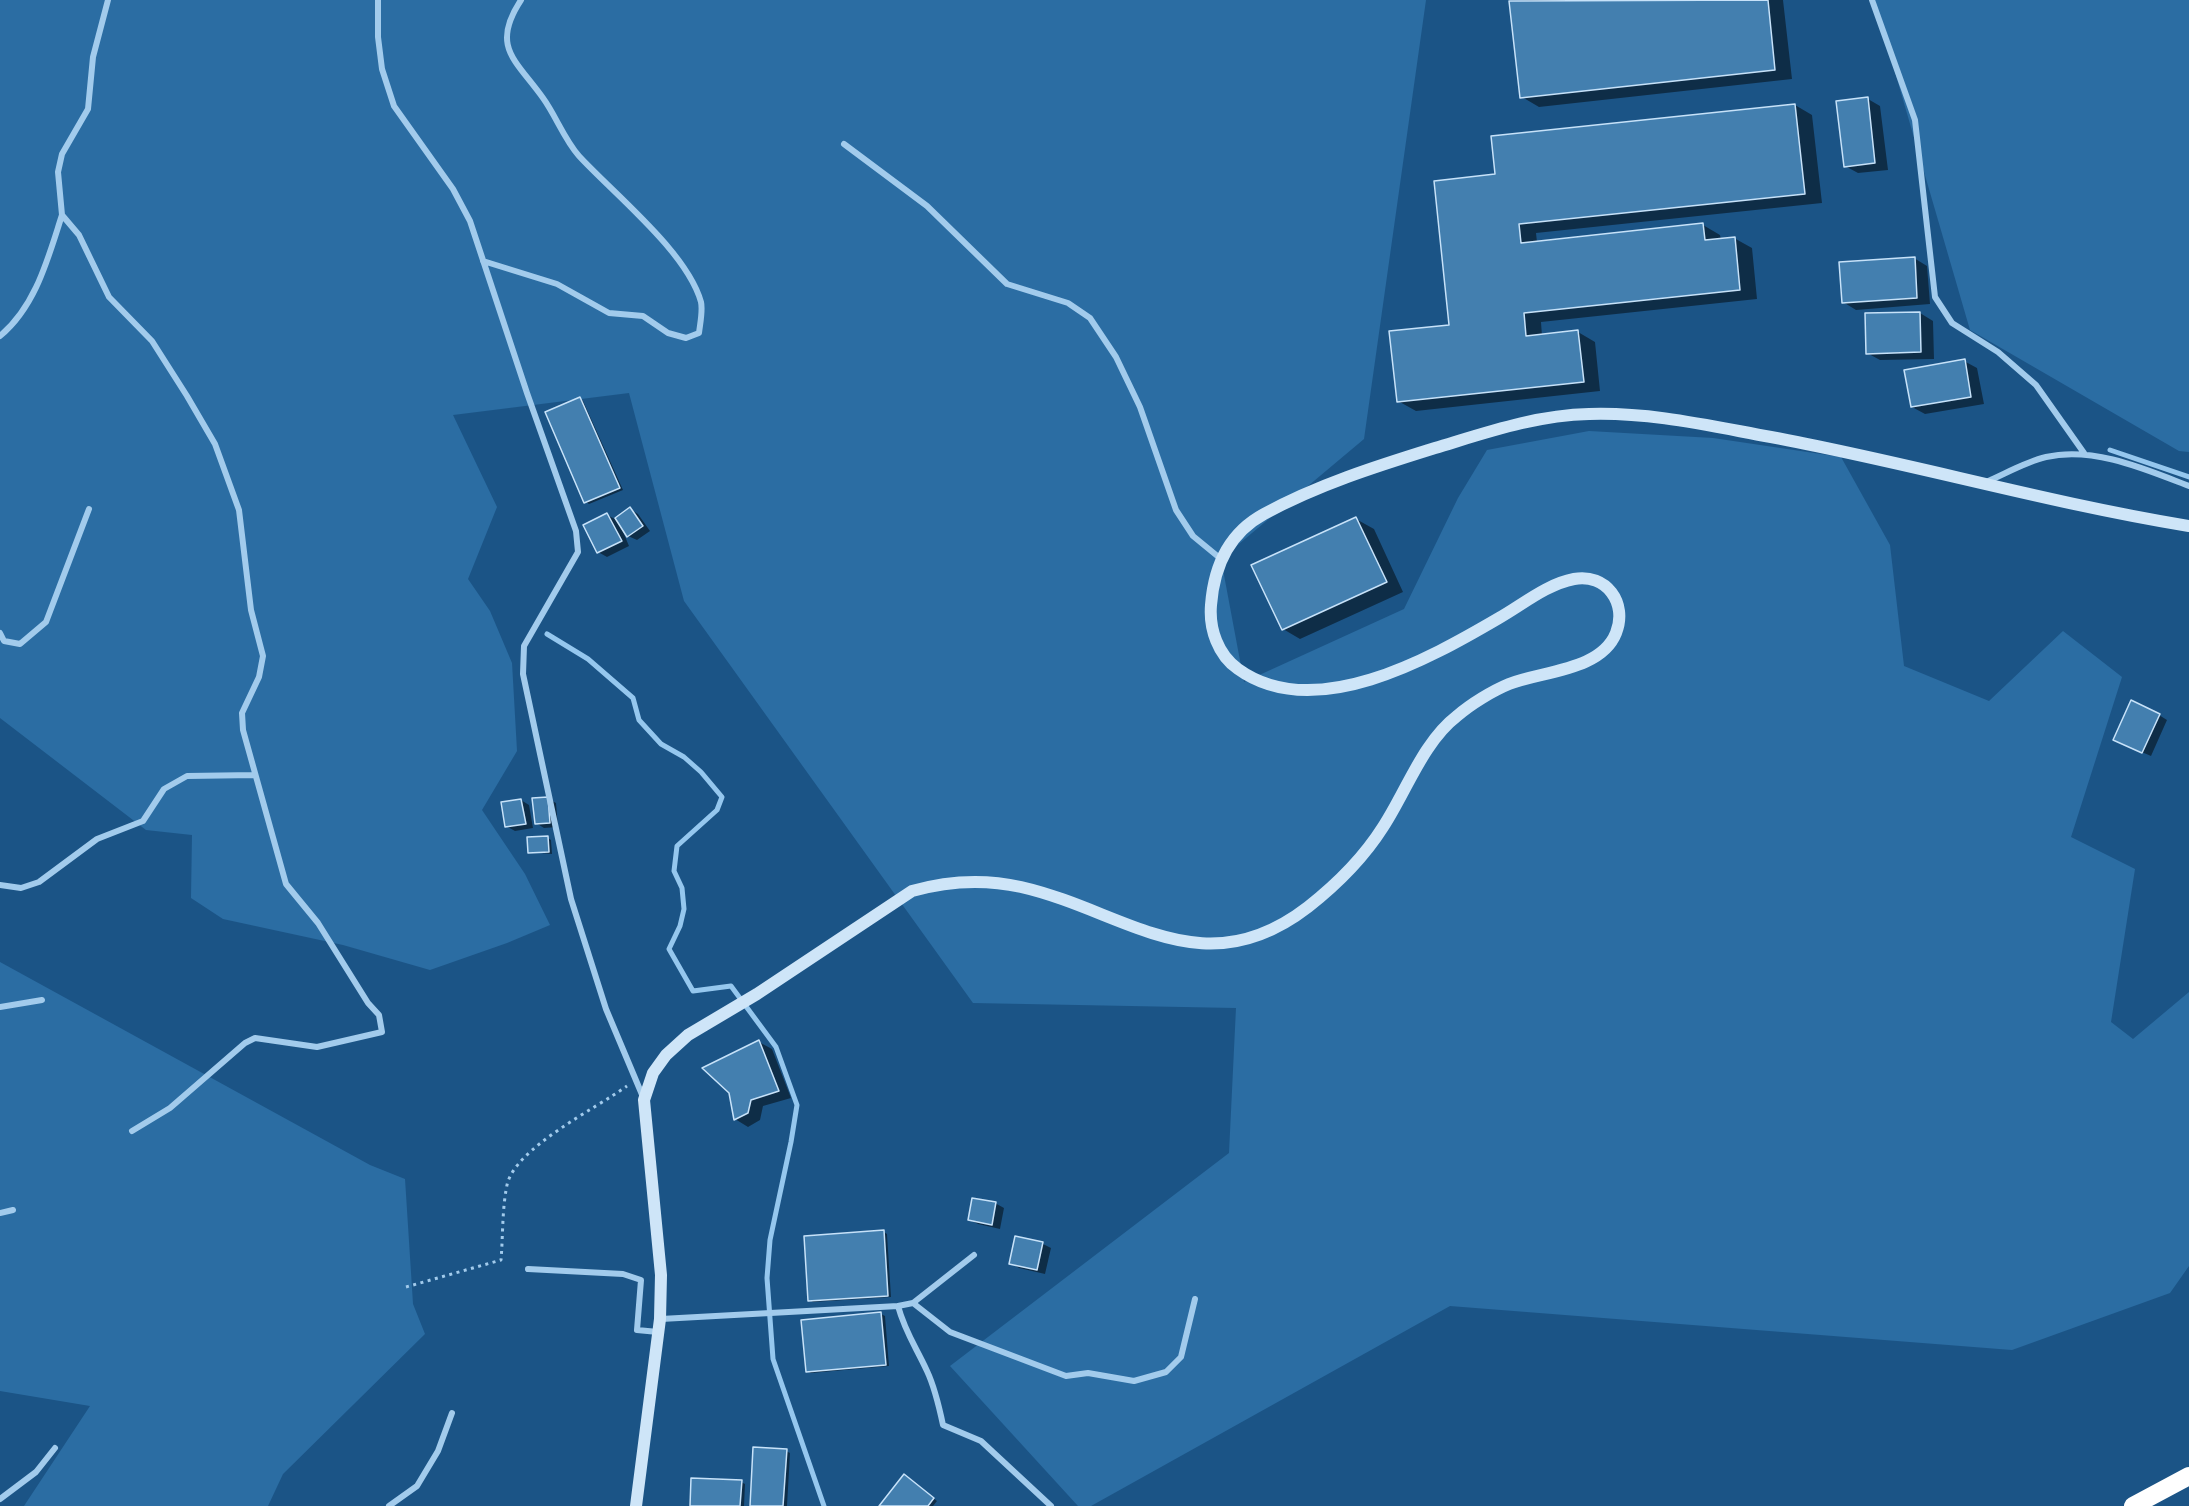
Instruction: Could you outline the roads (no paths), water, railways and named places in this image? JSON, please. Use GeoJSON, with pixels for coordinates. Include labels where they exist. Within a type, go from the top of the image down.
{"type":"FeatureCollection","features":[{"type":"Feature","properties":{"kind":"highway"},"geometry":{"type":"LineString","coordinates":[[2133,1506],[2189,1476]]}},
{"type":"Feature","properties":{"kind":"street"},"geometry":{"type":"LineString","coordinates":[[0,336],[26,306],[46,265],[62,215],[58,172],[62,154],[88,109],[93,57],[108,0]]}},
{"type":"Feature","properties":{"kind":"street"},"geometry":{"type":"LineString","coordinates":[[378,0],[378,37],[382,69],[394,106],[453,189],[470,221],[576,531],[578,552],[524,646],[523,674],[571,899],[606,1009],[644,1100],[661,1275],[659,1326],[636,1506]]}},
{"type":"Feature","properties":{"kind":"street"},"geometry":{"type":"LineString","coordinates":[[483,261],[557,284],[609,314],[643,316],[668,333],[686,338],[699,333],[701,303],[686,273],[657,235],[577,153],[544,98],[507,52],[505,30],[521,0]]}},
{"type":"Feature","properties":{"kind":"street"},"geometry":{"type":"LineString","coordinates":[[1872,0],[1914,120],[1935,297],[1952,323],[1998,352],[2036,385],[2084,453]]}},
{"type":"Feature","properties":{"kind":"street"},"geometry":{"type":"LineString","coordinates":[[844,144],[927,206],[1006,284],[1068,303],[1090,318],[1116,357],[1140,408],[1176,510],[1193,536],[1221,558]]}},
{"type":"Feature","properties":{"kind":"street"},"geometry":{"type":"LineString","coordinates":[[62,215],[79,235],[109,297],[152,341],[188,396],[215,444],[239,510],[251,610],[263,656],[259,677],[242,713],[243,730],[286,884],[318,923],[368,1003],[379,1015],[382,1032],[317,1047],[255,1038],[245,1043],[170,1108],[132,1131]]}},
{"type":"Feature","properties":{"kind":"street"},"geometry":{"type":"LineString","coordinates":[[644,1100],[653,1073],[666,1055],[688,1035],[757,994],[912,891],[933,885],[988,883],[1019,887],[1056,898],[1166,940],[1207,944],[1229,942],[1271,931],[1308,907],[1360,859],[1380,832],[1443,728],[1459,714],[1507,685],[1584,662],[1603,650],[1615,635],[1618,608],[1611,589],[1594,579],[1579,578],[1556,585],[1460,641],[1355,685],[1312,691],[1278,688],[1253,680],[1227,661],[1218,645],[1210,607],[1221,558],[1247,524],[1296,498],[1396,460],[1503,427],[1551,416],[1587,414],[1662,417],[1838,449],[1979,484],[2189,526]]}},
{"type":"Feature","properties":{"kind":"street"},"geometry":{"type":"LineString","coordinates":[[1979,484],[2046,457],[2084,453],[2149,471],[2189,486]]}},
{"type":"Feature","properties":{"kind":"street"},"geometry":{"type":"LineString","coordinates":[[0,633],[4,641],[20,644],[46,622],[90,509]]}},
{"type":"Feature","properties":{"kind":"street"},"geometry":{"type":"LineString","coordinates":[[0,885],[21,888],[39,882],[97,838],[143,821],[164,789],[187,776],[255,774]]}},
{"type":"Feature","properties":{"kind":"street"},"geometry":{"type":"LineString","coordinates":[[0,1007],[42,1000]]}},
{"type":"Feature","properties":{"kind":"street"},"geometry":{"type":"LineString","coordinates":[[0,1213],[12,1210]]}},
{"type":"Feature","properties":{"kind":"street"},"geometry":{"type":"LineString","coordinates":[[528,1269],[623,1274],[641,1280],[637,1330],[659,1326],[913,1303],[974,1255]]}},
{"type":"Feature","properties":{"kind":"street"},"geometry":{"type":"LineString","coordinates":[[913,1303],[950,1332],[1066,1376],[1088,1373],[1134,1382],[1166,1372],[1181,1357],[1195,1299]]}},
{"type":"Feature","properties":{"kind":"street"},"geometry":{"type":"LineString","coordinates":[[898,1306],[904,1331],[936,1393],[943,1425],[981,1441],[1051,1506]]}},
{"type":"Feature","properties":{"kind":"street"},"geometry":{"type":"LineString","coordinates":[[389,1506],[417,1486],[438,1451],[452,1413]]}},
{"type":"Feature","properties":{"kind":"street"},"geometry":{"type":"LineString","coordinates":[[0,1499],[36,1472],[55,1448]]}},
{"type":"Feature","properties":{"kind":"waterway"},"geometry":{"type":"LineString","coordinates":[[2110,450],[2189,477]]}},
{"type":"Feature","properties":{"kind":"waterway"},"geometry":{"type":"LineString","coordinates":[[547,634],[588,659],[633,698],[639,720],[661,744],[684,757],[701,772],[722,797],[717,810],[677,846],[674,871],[682,888],[684,909],[680,926],[669,949],[693,991],[731,986],[776,1047],[797,1105],[770,1240],[767,1278],[773,1359],[824,1506]]}}]}
